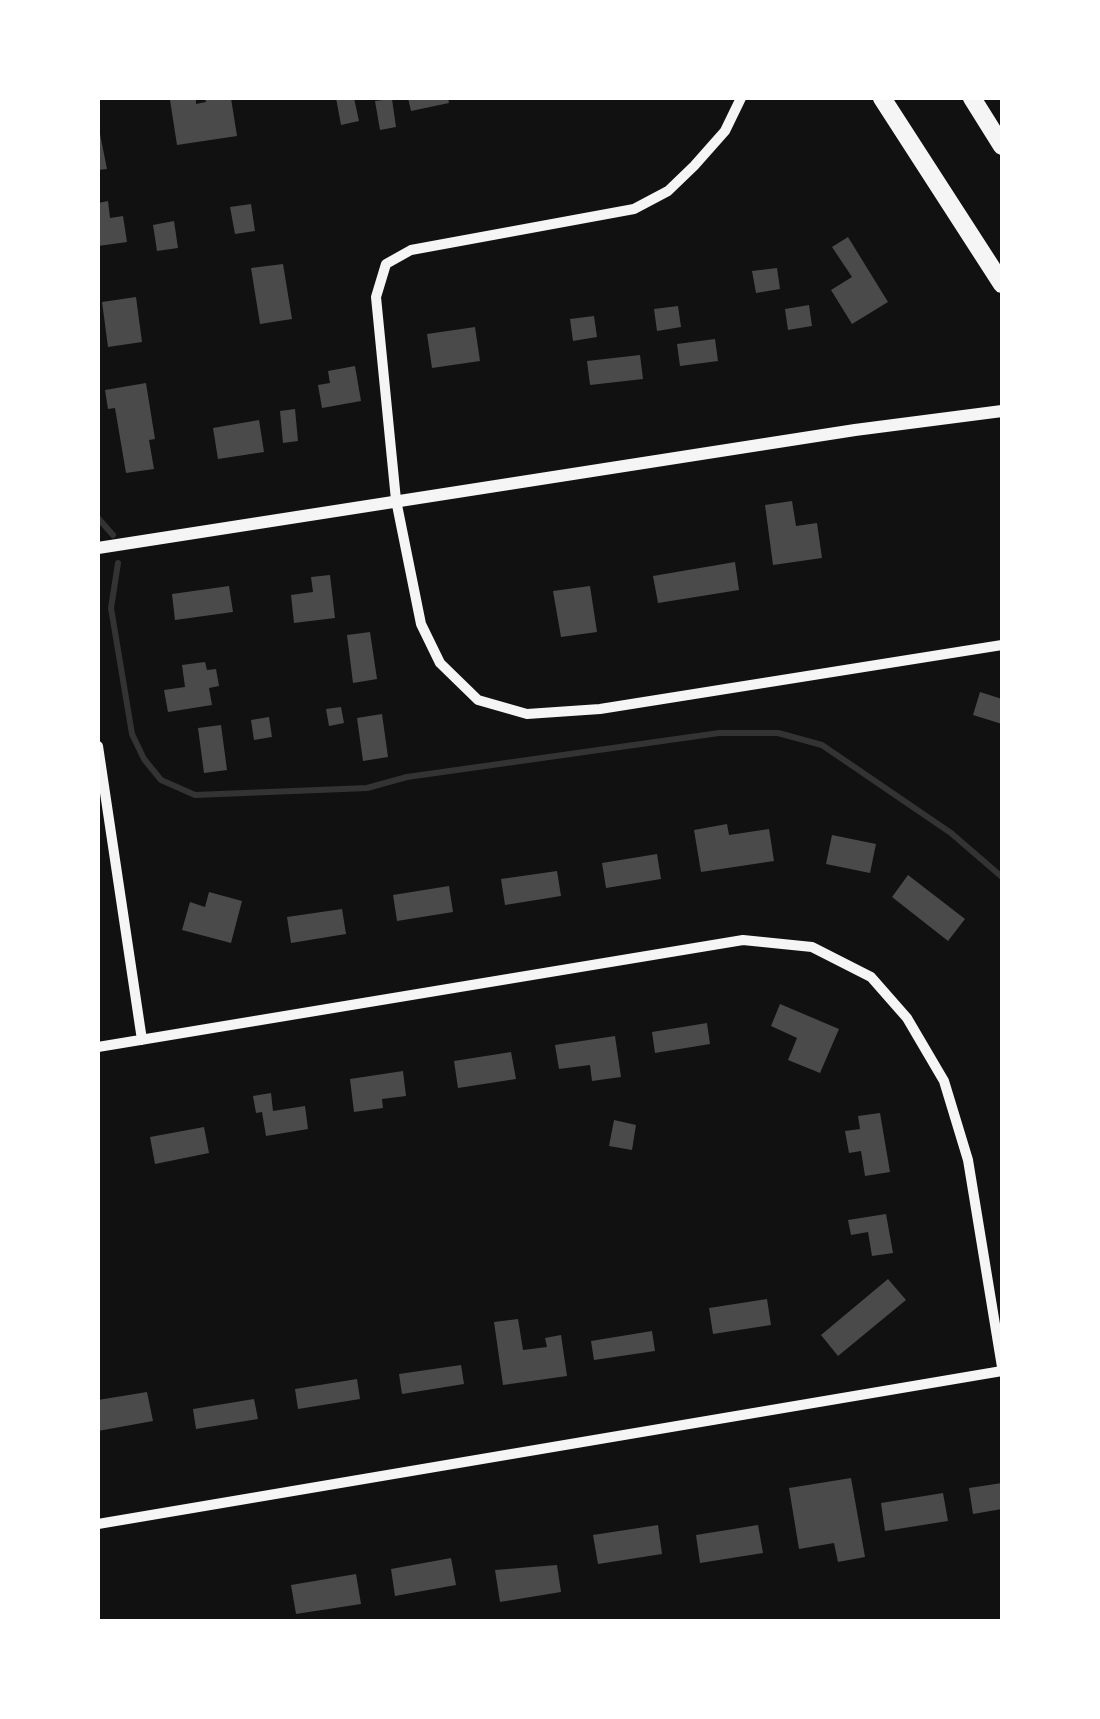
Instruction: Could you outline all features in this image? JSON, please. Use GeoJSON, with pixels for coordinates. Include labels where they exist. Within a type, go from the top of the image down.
{"type":"FeatureCollection","features":[{"type":"Feature","properties":{"kind":"highway"},"geometry":{"type":"LineString","coordinates":[[882,98],[1002,284]]}},
{"type":"Feature","properties":{"kind":"highway"},"geometry":{"type":"LineString","coordinates":[[972,98],[1002,146]]}},
{"type":"Feature","properties":{"kind":"street"},"geometry":{"type":"LineString","coordinates":[[741,98],[725,130],[694,166],[668,192],[634,208],[411,250],[386,264],[376,297],[396,500],[420,624],[440,663],[478,700],[527,714],[600,709],[1002,645]]}},
{"type":"Feature","properties":{"kind":"street"},"geometry":{"type":"LineString","coordinates":[[98,548],[1002,411]]}},
{"type":"Feature","properties":{"kind":"street"},"geometry":{"type":"LineString","coordinates":[[98,746],[142,1040]]}},
{"type":"Feature","properties":{"kind":"street"},"geometry":{"type":"LineString","coordinates":[[98,1047],[743,940],[783,940],[838,958],[871,977],[898,1006],[944,1081],[968,1160],[1002,1369],[98,1524]]}},
{"type":"Feature","properties":{"kind":"building"},"geometry":{"type":"Polygon","coordinates":[[[196,98],[196,104],[206,102],[205,98],[231,98],[237,136],[177,145],[170,100],[196,98]]]}},
{"type":"Feature","properties":{"kind":"building"},"geometry":{"type":"Polygon","coordinates":[[[336,98],[354,98],[359,121],[341,125],[336,98]]]}},
{"type":"Feature","properties":{"kind":"building"},"geometry":{"type":"Polygon","coordinates":[[[408,98],[448,98],[449,103],[411,111],[408,98]]]}},
{"type":"Feature","properties":{"kind":"building"},"geometry":{"type":"Polygon","coordinates":[[[392,99],[396,127],[380,130],[375,101],[392,99]]]}},
{"type":"Feature","properties":{"kind":"building"},"geometry":{"type":"Polygon","coordinates":[[[98,124],[107,169],[98,170],[98,124]]]}},
{"type":"Feature","properties":{"kind":"building"},"geometry":{"type":"Polygon","coordinates":[[[108,201],[110,218],[123,216],[127,242],[98,246],[98,203],[108,201]]]}},
{"type":"Feature","properties":{"kind":"building"},"geometry":{"type":"Polygon","coordinates":[[[251,204],[255,231],[235,234],[230,207],[251,204]]]}},
{"type":"Feature","properties":{"kind":"building"},"geometry":{"type":"Polygon","coordinates":[[[174,221],[178,248],[157,251],[153,225],[174,221]]]}},
{"type":"Feature","properties":{"kind":"building"},"geometry":{"type":"Polygon","coordinates":[[[848,237],[888,302],[852,324],[831,290],[852,277],[832,247],[848,237]]]}},
{"type":"Feature","properties":{"kind":"building"},"geometry":{"type":"Polygon","coordinates":[[[283,264],[292,319],[260,324],[251,268],[283,264]]]}},
{"type":"Feature","properties":{"kind":"building"},"geometry":{"type":"Polygon","coordinates":[[[777,268],[780,289],[756,293],[752,271],[777,268]]]}},
{"type":"Feature","properties":{"kind":"building"},"geometry":{"type":"Polygon","coordinates":[[[136,297],[142,342],[108,347],[102,302],[136,297]]]}},
{"type":"Feature","properties":{"kind":"building"},"geometry":{"type":"Polygon","coordinates":[[[809,305],[812,326],[788,330],[785,309],[809,305]]]}},
{"type":"Feature","properties":{"kind":"building"},"geometry":{"type":"Polygon","coordinates":[[[678,306],[681,327],[657,331],[654,309],[678,306]]]}},
{"type":"Feature","properties":{"kind":"building"},"geometry":{"type":"Polygon","coordinates":[[[594,316],[597,337],[573,341],[570,319],[594,316]]]}},
{"type":"Feature","properties":{"kind":"building"},"geometry":{"type":"Polygon","coordinates":[[[475,327],[480,361],[432,368],[427,334],[475,327]]]}},
{"type":"Feature","properties":{"kind":"building"},"geometry":{"type":"Polygon","coordinates":[[[715,339],[718,361],[680,366],[677,344],[715,339]]]}},
{"type":"Feature","properties":{"kind":"building"},"geometry":{"type":"Polygon","coordinates":[[[640,355],[643,379],[590,385],[587,361],[640,355]]]}},
{"type":"Feature","properties":{"kind":"building"},"geometry":{"type":"Polygon","coordinates":[[[355,366],[361,401],[322,408],[318,385],[330,383],[328,371],[355,366]]]}},
{"type":"Feature","properties":{"kind":"building"},"geometry":{"type":"Polygon","coordinates":[[[146,383],[155,439],[149,440],[154,469],[126,473],[115,408],[108,409],[105,390],[146,383]]]}},
{"type":"Feature","properties":{"kind":"building"},"geometry":{"type":"Polygon","coordinates":[[[295,409],[298,441],[283,443],[280,411],[295,409]]]}},
{"type":"Feature","properties":{"kind":"building"},"geometry":{"type":"Polygon","coordinates":[[[259,420],[264,452],[218,459],[213,428],[259,420]]]}},
{"type":"Feature","properties":{"kind":"building"},"geometry":{"type":"Polygon","coordinates":[[[792,501],[796,526],[817,523],[822,558],[773,565],[765,505],[792,501]]]}},
{"type":"Feature","properties":{"kind":"building"},"geometry":{"type":"Polygon","coordinates":[[[735,562],[739,590],[658,603],[653,576],[735,562]]]}},
{"type":"Feature","properties":{"kind":"building"},"geometry":{"type":"Polygon","coordinates":[[[330,575],[335,618],[294,623],[291,595],[313,592],[311,577],[330,575]]]}},
{"type":"Feature","properties":{"kind":"building"},"geometry":{"type":"Polygon","coordinates":[[[229,586],[233,612],[175,620],[172,594],[229,586]]]}},
{"type":"Feature","properties":{"kind":"building"},"geometry":{"type":"Polygon","coordinates":[[[590,586],[597,632],[561,637],[553,591],[590,586]]]}},
{"type":"Feature","properties":{"kind":"building"},"geometry":{"type":"Polygon","coordinates":[[[370,632],[377,679],[353,683],[347,635],[370,632]]]}},
{"type":"Feature","properties":{"kind":"building"},"geometry":{"type":"Polygon","coordinates":[[[205,662],[207,670],[216,669],[219,686],[209,688],[212,705],[168,712],[164,690],[185,687],[182,665],[205,662]]]}},
{"type":"Feature","properties":{"kind":"building"},"geometry":{"type":"Polygon","coordinates":[[[980,692],[1002,699],[1002,724],[973,715],[980,692]]]}},
{"type":"Feature","properties":{"kind":"building"},"geometry":{"type":"Polygon","coordinates":[[[341,707],[344,723],[329,726],[326,709],[341,707]]]}},
{"type":"Feature","properties":{"kind":"building"},"geometry":{"type":"Polygon","coordinates":[[[382,714],[388,757],[363,761],[357,718],[382,714]]]}},
{"type":"Feature","properties":{"kind":"building"},"geometry":{"type":"Polygon","coordinates":[[[269,717],[272,737],[254,740],[251,720],[269,717]]]}},
{"type":"Feature","properties":{"kind":"building"},"geometry":{"type":"Polygon","coordinates":[[[221,725],[227,770],[204,773],[198,728],[221,725]]]}},
{"type":"Feature","properties":{"kind":"building"},"geometry":{"type":"Polygon","coordinates":[[[727,824],[729,835],[769,829],[774,861],[701,872],[694,830],[727,824]]]}},
{"type":"Feature","properties":{"kind":"building"},"geometry":{"type":"Polygon","coordinates":[[[832,835],[876,844],[870,873],[826,864],[832,835]]]}},
{"type":"Feature","properties":{"kind":"building"},"geometry":{"type":"Polygon","coordinates":[[[657,854],[661,879],[606,888],[602,863],[657,854]]]}},
{"type":"Feature","properties":{"kind":"building"},"geometry":{"type":"Polygon","coordinates":[[[557,871],[561,896],[505,905],[501,879],[557,871]]]}},
{"type":"Feature","properties":{"kind":"building"},"geometry":{"type":"Polygon","coordinates":[[[908,875],[965,919],[948,941],[892,897],[908,875]]]}},
{"type":"Feature","properties":{"kind":"building"},"geometry":{"type":"Polygon","coordinates":[[[449,886],[453,912],[397,921],[393,895],[449,886]]]}},
{"type":"Feature","properties":{"kind":"building"},"geometry":{"type":"Polygon","coordinates":[[[209,892],[242,901],[231,943],[182,930],[190,902],[205,907],[209,892]]]}},
{"type":"Feature","properties":{"kind":"building"},"geometry":{"type":"Polygon","coordinates":[[[342,909],[346,934],[291,943],[287,917],[342,909]]]}},
{"type":"Feature","properties":{"kind":"building"},"geometry":{"type":"Polygon","coordinates":[[[780,1004],[839,1029],[820,1073],[788,1060],[797,1038],[771,1026],[780,1004]]]}},
{"type":"Feature","properties":{"kind":"building"},"geometry":{"type":"Polygon","coordinates":[[[707,1023],[710,1044],[655,1053],[652,1032],[707,1023]]]}},
{"type":"Feature","properties":{"kind":"building"},"geometry":{"type":"Polygon","coordinates":[[[615,1036],[621,1077],[592,1081],[590,1065],[559,1069],[555,1045],[615,1036]]]}},
{"type":"Feature","properties":{"kind":"building"},"geometry":{"type":"Polygon","coordinates":[[[511,1052],[516,1079],[458,1088],[454,1061],[511,1052]]]}},
{"type":"Feature","properties":{"kind":"building"},"geometry":{"type":"Polygon","coordinates":[[[403,1071],[406,1096],[382,1099],[383,1108],[354,1112],[350,1079],[403,1071]]]}},
{"type":"Feature","properties":{"kind":"building"},"geometry":{"type":"Polygon","coordinates":[[[271,1093],[273,1111],[305,1106],[308,1129],[266,1136],[262,1112],[256,1113],[253,1096],[271,1093]]]}},
{"type":"Feature","properties":{"kind":"building"},"geometry":{"type":"Polygon","coordinates":[[[880,1113],[890,1172],[865,1176],[861,1151],[849,1153],[845,1131],[860,1129],[858,1116],[880,1113]]]}},
{"type":"Feature","properties":{"kind":"building"},"geometry":{"type":"Polygon","coordinates":[[[614,1120],[636,1125],[632,1150],[609,1146],[614,1120]]]}},
{"type":"Feature","properties":{"kind":"building"},"geometry":{"type":"Polygon","coordinates":[[[204,1127],[209,1153],[155,1164],[150,1137],[204,1127]]]}},
{"type":"Feature","properties":{"kind":"building"},"geometry":{"type":"Polygon","coordinates":[[[886,1214],[893,1253],[872,1256],[868,1232],[851,1235],[848,1220],[886,1214]]]}},
{"type":"Feature","properties":{"kind":"building"},"geometry":{"type":"Polygon","coordinates":[[[888,1279],[906,1300],[838,1356],[821,1335],[888,1279]]]}},
{"type":"Feature","properties":{"kind":"building"},"geometry":{"type":"Polygon","coordinates":[[[767,1299],[771,1325],[713,1334],[709,1308],[767,1299]]]}},
{"type":"Feature","properties":{"kind":"building"},"geometry":{"type":"Polygon","coordinates":[[[518,1319],[523,1350],[547,1347],[545,1338],[561,1335],[567,1376],[503,1385],[494,1322],[518,1319]]]}},
{"type":"Feature","properties":{"kind":"building"},"geometry":{"type":"Polygon","coordinates":[[[652,1331],[655,1351],[594,1360],[591,1341],[652,1331]]]}},
{"type":"Feature","properties":{"kind":"building"},"geometry":{"type":"Polygon","coordinates":[[[461,1365],[464,1384],[402,1394],[399,1374],[461,1365]]]}},
{"type":"Feature","properties":{"kind":"building"},"geometry":{"type":"Polygon","coordinates":[[[357,1379],[360,1399],[298,1409],[295,1389],[357,1379]]]}},
{"type":"Feature","properties":{"kind":"building"},"geometry":{"type":"Polygon","coordinates":[[[147,1392],[153,1421],[98,1431],[98,1400],[147,1392]]]}},
{"type":"Feature","properties":{"kind":"building"},"geometry":{"type":"Polygon","coordinates":[[[254,1399],[258,1419],[196,1429],[193,1409],[254,1399]]]}},
{"type":"Feature","properties":{"kind":"building"},"geometry":{"type":"Polygon","coordinates":[[[851,1478],[865,1557],[838,1562],[834,1543],[799,1549],[789,1488],[851,1478]]]}},
{"type":"Feature","properties":{"kind":"building"},"geometry":{"type":"Polygon","coordinates":[[[1002,1483],[1002,1509],[973,1514],[969,1488],[1002,1483]]]}},
{"type":"Feature","properties":{"kind":"building"},"geometry":{"type":"Polygon","coordinates":[[[943,1493],[948,1521],[885,1531],[881,1503],[943,1493]]]}},
{"type":"Feature","properties":{"kind":"building"},"geometry":{"type":"Polygon","coordinates":[[[658,1525],[662,1554],[598,1564],[593,1535],[658,1525]]]}},
{"type":"Feature","properties":{"kind":"building"},"geometry":{"type":"Polygon","coordinates":[[[758,1525],[763,1553],[700,1563],[696,1535],[758,1525]]]}},
{"type":"Feature","properties":{"kind":"building"},"geometry":{"type":"Polygon","coordinates":[[[451,1558],[456,1585],[395,1596],[391,1569],[451,1558]]]}},
{"type":"Feature","properties":{"kind":"building"},"geometry":{"type":"Polygon","coordinates":[[[557,1565],[561,1592],[500,1602],[495,1570],[557,1565]]]}},
{"type":"Feature","properties":{"kind":"building"},"geometry":{"type":"Polygon","coordinates":[[[356,1574],[361,1604],[296,1614],[291,1585],[356,1574]]]}},
{"type":"Feature","properties":{"kind":"waterway"},"geometry":{"type":"LineString","coordinates":[[98,518],[113,535]]}},
{"type":"Feature","properties":{"kind":"waterway"},"geometry":{"type":"LineString","coordinates":[[118,563],[111,608],[132,734],[144,759],[161,780],[195,795],[367,788],[407,777],[719,733],[778,733],[822,745],[951,833],[1002,877]]}}]}
